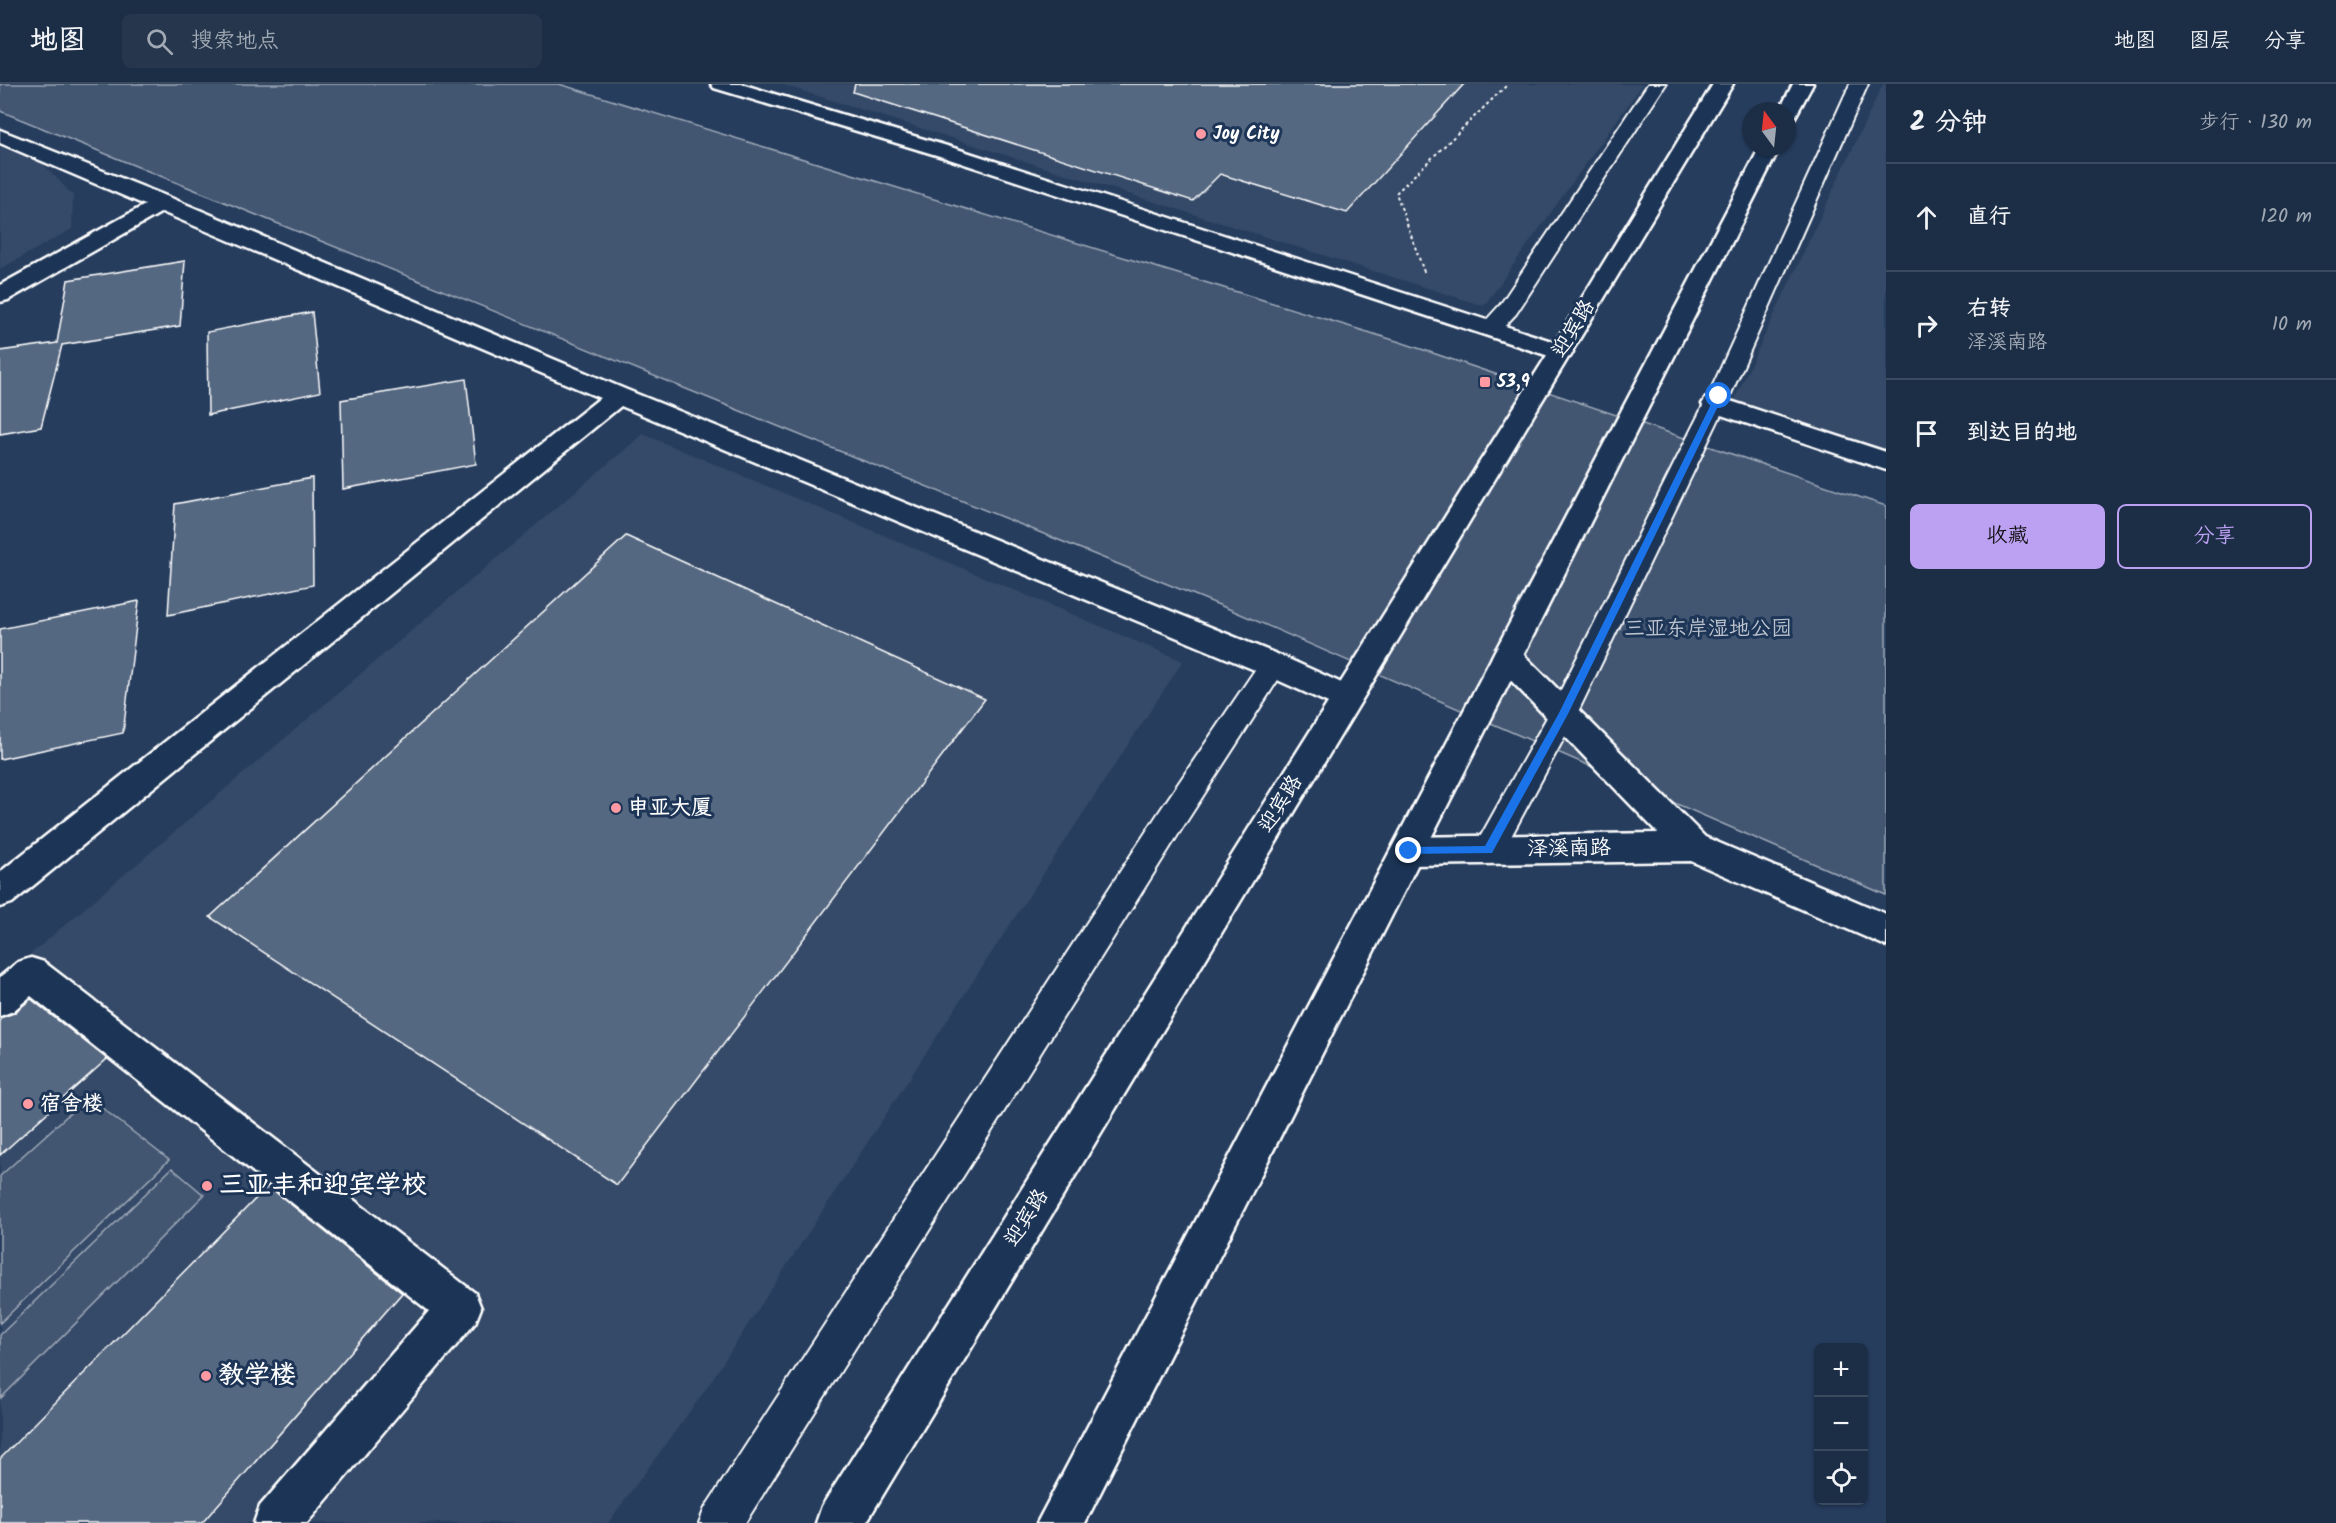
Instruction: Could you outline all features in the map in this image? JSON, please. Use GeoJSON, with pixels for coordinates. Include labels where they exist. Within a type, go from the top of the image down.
{"type":"FeatureCollection","features":[{"type":"Feature","properties":{"kind":"main road"},"geometry":{"type":"LineString","coordinates":[[721,84],[961,157],[1561,352]]}},
{"type":"Feature","properties":{"kind":"main road","name":"迎宾路"},"geometry":{"type":"LineString","coordinates":[[839,1523],[1561,352],[1723,84]]}},
{"type":"Feature","properties":{"kind":"main road"},"geometry":{"type":"LineString","coordinates":[[1794,102],[1803,84]]}},
{"type":"Feature","properties":{"kind":"main road"},"geometry":{"type":"LineString","coordinates":[[0,136],[618,396],[1346,698]]}},
{"type":"Feature","properties":{"kind":"main road"},"geometry":{"type":"LineString","coordinates":[[1060,1523],[1409,851],[1765,156]]}},
{"type":"Feature","properties":{"kind":"main road"},"geometry":{"type":"LineString","coordinates":[[0,296],[163,203]]}},
{"type":"Feature","properties":{"kind":"main road"},"geometry":{"type":"LineString","coordinates":[[0,892],[618,396]]}},
{"type":"Feature","properties":{"kind":"main road"},"geometry":{"type":"LineString","coordinates":[[1715,404],[1886,461]]}},
{"type":"Feature","properties":{"kind":"main road","name":"泽溪南路"},"geometry":{"type":"LineString","coordinates":[[1507,657],[1693,847],[1886,930]]}},
{"type":"Feature","properties":{"kind":"main road","name":"泽溪南路"},"geometry":{"type":"LineString","coordinates":[[1409,851],[1693,847]]}},
{"type":"Feature","properties":{"kind":"main road"},"geometry":{"type":"LineString","coordinates":[[0,999],[31,974],[460,1308],[277,1523]]}},
{"type":"Feature","properties":{"kind":"lane"},"geometry":{"type":"LineString","coordinates":[[1490,328],[1508,309],[1657,84]]}},
{"type":"Feature","properties":{"kind":"lane"},"geometry":{"type":"LineString","coordinates":[[1488,850],[1563,714],[1715,404],[1859,84]]}},
{"type":"Feature","properties":{"kind":"lane"},"geometry":{"type":"LineString","coordinates":[[720,1523],[1145,861],[1273,666]]}},
{"type":"Feature","properties":{"kind":"path"},"geometry":{"type":"LineString","coordinates":[[1438,312],[1396,193],[1508,84]]}},
{"type":"Feature","properties":{"kind":"shaded area"},"geometry":{"type":"Polygon","coordinates":[[[780,84],[1643,84],[1484,306],[780,84]]]}},
{"type":"Feature","properties":{"kind":"shaded area"},"geometry":{"type":"Polygon","coordinates":[[[1883,84],[1886,84],[1886,451],[1734,400],[1883,84]]]}},
{"type":"Feature","properties":{"kind":"shaded area"},"geometry":{"type":"Polygon","coordinates":[[[0,147],[40,161],[73,195],[72,229],[0,269],[0,147]]]}},
{"type":"Feature","properties":{"kind":"shaded area"},"geometry":{"type":"Polygon","coordinates":[[[643,434],[1183,661],[704,1392],[608,1523],[0,1523],[0,980],[643,434]]]}},
{"type":"Feature","properties":{"kind":"green space","name":"三亚东岸湿地公园"},"geometry":{"type":"Polygon","coordinates":[[[0,84],[559,84],[1400,342],[1886,506],[1886,895],[1229,609],[0,111],[0,84]]]}},
{"type":"Feature","properties":{"kind":"green space"},"geometry":{"type":"Polygon","coordinates":[[[88,1097],[169,1160],[0,1323],[0,1176],[88,1097]]]}},
{"type":"Feature","properties":{"kind":"green space"},"geometry":{"type":"Polygon","coordinates":[[[172,1168],[204,1195],[1,1398],[0,1335],[172,1168]]]}},
{"type":"Feature","properties":{"kind":"building","name":"Joy City"},"geometry":{"type":"Polygon","coordinates":[[[855,84],[1464,84],[1347,213],[1220,174],[1193,201],[853,92],[855,84]]]}},
{"type":"Feature","properties":{"kind":"building"},"geometry":{"type":"Polygon","coordinates":[[[185,261],[180,326],[62,345],[41,427],[0,434],[0,351],[57,343],[68,280],[185,261]]]}},
{"type":"Feature","properties":{"kind":"building"},"geometry":{"type":"Polygon","coordinates":[[[312,312],[320,392],[208,415],[207,332],[312,312]]]}},
{"type":"Feature","properties":{"kind":"building"},"geometry":{"type":"Polygon","coordinates":[[[466,379],[476,464],[343,489],[341,400],[466,379]]]}},
{"type":"Feature","properties":{"kind":"building"},"geometry":{"type":"Polygon","coordinates":[[[312,478],[313,585],[168,615],[175,504],[312,478]]]}},
{"type":"Feature","properties":{"kind":"building","name":"申亚大厦"},"geometry":{"type":"Polygon","coordinates":[[[626,536],[985,699],[617,1185],[210,917],[626,536]]]}},
{"type":"Feature","properties":{"kind":"building"},"geometry":{"type":"Polygon","coordinates":[[[139,601],[123,733],[0,759],[0,629],[139,601]]]}},
{"type":"Feature","properties":{"kind":"building","name":"宿舍楼"},"geometry":{"type":"Polygon","coordinates":[[[31,999],[107,1059],[0,1155],[0,1018],[14,1013],[31,999]]]}},
{"type":"Feature","properties":{"kind":"building","name":"教学楼"},"geometry":{"type":"Polygon","coordinates":[[[268,1186],[402,1293],[202,1523],[0,1523],[0,1459],[268,1186]]]}},
{"type":"Feature","properties":{"kind":"place","name":"Joy City"},"geometry":{"type":"Point","coordinates":[1201,134]}},
{"type":"Feature","properties":{"kind":"place","name":"53,9"},"geometry":{"type":"Point","coordinates":[1485,382]}},
{"type":"Feature","properties":{"kind":"place","name":"申亚大厦"},"geometry":{"type":"Point","coordinates":[616,808]}},
{"type":"Feature","properties":{"kind":"place","name":"宿舍楼"},"geometry":{"type":"Point","coordinates":[28,1104]}},
{"type":"Feature","properties":{"kind":"place","name":"三亚丰和迎宾学校"},"geometry":{"type":"Point","coordinates":[207,1186]}},
{"type":"Feature","properties":{"kind":"place","name":"教学楼"},"geometry":{"type":"Point","coordinates":[206,1376]}},
{"type":"Feature","properties":{"kind":"route"},"geometry":{"type":"LineString","coordinates":[[1409,851],[1488,850],[1563,714],[1719,396]]}}]}
